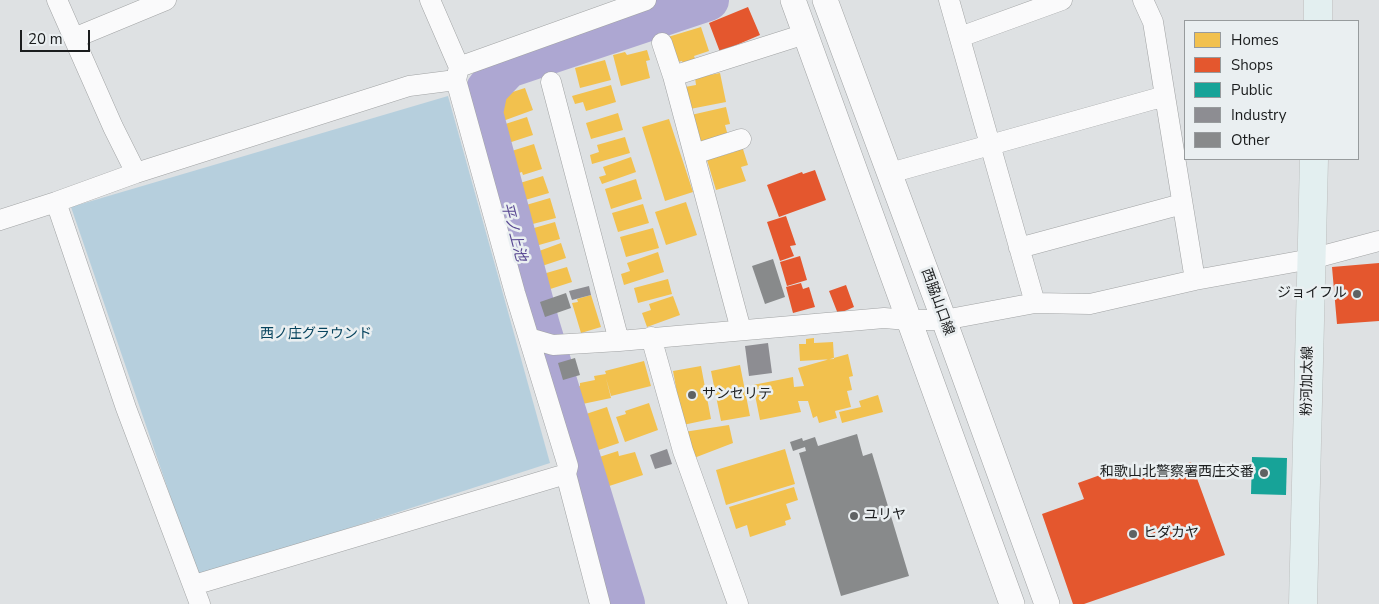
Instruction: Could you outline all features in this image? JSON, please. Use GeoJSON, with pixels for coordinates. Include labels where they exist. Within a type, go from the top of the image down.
{"type":"FeatureCollection","features":[{"type":"Feature","properties":{"kind":"main road"},"geometry":{"type":"LineString","coordinates":[[1318,0],[1318,20]]}},
{"type":"Feature","properties":{"kind":"main road","name":"粉河加太線"},"geometry":{"type":"LineString","coordinates":[[1303,604],[1314,160]]}},
{"type":"Feature","properties":{"kind":"street"},"geometry":{"type":"LineString","coordinates":[[58,0],[113,127],[136,173]]}},
{"type":"Feature","properties":{"kind":"street"},"geometry":{"type":"LineString","coordinates":[[74,38],[166,0]]}},
{"type":"Feature","properties":{"kind":"street"},"geometry":{"type":"LineString","coordinates":[[430,0],[458,74],[529,338],[568,466],[566,474],[600,604]]}},
{"type":"Feature","properties":{"kind":"street"},"geometry":{"type":"LineString","coordinates":[[0,220],[136,173],[409,86],[458,74],[646,0]]}},
{"type":"Feature","properties":{"kind":"street"},"geometry":{"type":"LineString","coordinates":[[793,0],[1012,604]]}},
{"type":"Feature","properties":{"kind":"street","name":"西脇山口線"},"geometry":{"type":"LineString","coordinates":[[825,0],[1047,604]]}},
{"type":"Feature","properties":{"kind":"street"},"geometry":{"type":"LineString","coordinates":[[949,0],[1035,303]]}},
{"type":"Feature","properties":{"kind":"street"},"geometry":{"type":"LineString","coordinates":[[960,37],[1062,0]]}},
{"type":"Feature","properties":{"kind":"street"},"geometry":{"type":"LineString","coordinates":[[1144,0],[1153,22],[1195,280]]}},
{"type":"Feature","properties":{"kind":"street"},"geometry":{"type":"LineString","coordinates":[[673,76],[805,34]]}},
{"type":"Feature","properties":{"kind":"street"},"geometry":{"type":"LineString","coordinates":[[662,43],[673,76],[741,330]]}},
{"type":"Feature","properties":{"kind":"street"},"geometry":{"type":"LineString","coordinates":[[551,82],[619,341]]}},
{"type":"Feature","properties":{"kind":"street"},"geometry":{"type":"LineString","coordinates":[[890,173],[1165,96]]}},
{"type":"Feature","properties":{"kind":"street"},"geometry":{"type":"LineString","coordinates":[[694,154],[741,139]]}},
{"type":"Feature","properties":{"kind":"street"},"geometry":{"type":"LineString","coordinates":[[56,202],[126,408],[200,604]]}},
{"type":"Feature","properties":{"kind":"street"},"geometry":{"type":"LineString","coordinates":[[1019,248],[1182,204]]}},
{"type":"Feature","properties":{"kind":"street"},"geometry":{"type":"LineString","coordinates":[[529,338],[553,345],[884,318],[944,320],[1035,303],[1090,304],[1195,280],[1311,259],[1379,241]]}},
{"type":"Feature","properties":{"kind":"street"},"geometry":{"type":"LineString","coordinates":[[651,337],[683,451],[736,604]]}},
{"type":"Feature","properties":{"kind":"street"},"geometry":{"type":"LineString","coordinates":[[194,585],[566,474]]}},
{"type":"Feature","properties":{"kind":"green space","name":"西ノ庄グラウンド"},"geometry":{"type":"Polygon","coordinates":[[[448,96],[550,463],[198,577],[71,207],[448,96]]]}},
{"type":"Feature","properties":{"kind":"building: Homes"},"geometry":{"type":"Polygon","coordinates":[[[701,27],[709,51],[694,56],[696,61],[683,64],[682,61],[678,62],[668,37],[701,27]]]}},
{"type":"Feature","properties":{"kind":"building: Homes"},"geometry":{"type":"Polygon","coordinates":[[[647,50],[650,60],[646,61],[650,78],[621,86],[613,55],[625,52],[627,55],[647,50]]]}},
{"type":"Feature","properties":{"kind":"building: Homes"},"geometry":{"type":"Polygon","coordinates":[[[605,60],[611,80],[580,88],[575,68],[605,60]]]}},
{"type":"Feature","properties":{"kind":"building: Homes"},"geometry":{"type":"Polygon","coordinates":[[[720,73],[726,102],[690,109],[685,87],[696,85],[695,78],[720,73]]]}},
{"type":"Feature","properties":{"kind":"building: Homes"},"geometry":{"type":"Polygon","coordinates":[[[611,85],[616,102],[586,111],[583,102],[575,104],[572,96],[611,85]]]}},
{"type":"Feature","properties":{"kind":"building: Homes"},"geometry":{"type":"Polygon","coordinates":[[[525,88],[533,110],[492,125],[488,114],[497,111],[495,107],[505,103],[503,95],[525,88]]]}},
{"type":"Feature","properties":{"kind":"building: Homes"},"geometry":{"type":"Polygon","coordinates":[[[726,107],[730,124],[725,125],[728,136],[699,143],[691,115],[726,107]]]}},
{"type":"Feature","properties":{"kind":"building: Homes"},"geometry":{"type":"Polygon","coordinates":[[[618,113],[623,130],[591,139],[586,123],[618,113]]]}},
{"type":"Feature","properties":{"kind":"building: Homes"},"geometry":{"type":"Polygon","coordinates":[[[527,117],[533,135],[499,146],[493,128],[527,117]]]}},
{"type":"Feature","properties":{"kind":"building: Homes"},"geometry":{"type":"Polygon","coordinates":[[[669,119],[693,192],[665,201],[642,127],[669,119]]]}},
{"type":"Feature","properties":{"kind":"building: Homes"},"geometry":{"type":"Polygon","coordinates":[[[625,137],[630,153],[592,164],[590,155],[599,152],[597,145],[625,137]]]}},
{"type":"Feature","properties":{"kind":"building: Homes"},"geometry":{"type":"Polygon","coordinates":[[[534,144],[542,169],[523,175],[522,172],[509,176],[502,154],[534,144]]]}},
{"type":"Feature","properties":{"kind":"building: Homes"},"geometry":{"type":"Polygon","coordinates":[[[742,146],[748,165],[741,167],[746,181],[716,190],[707,160],[734,152],[733,149],[742,146]]]}},
{"type":"Feature","properties":{"kind":"building: Homes"},"geometry":{"type":"Polygon","coordinates":[[[631,157],[636,172],[602,184],[599,177],[606,175],[603,167],[631,157]]]}},
{"type":"Feature","properties":{"kind":"building: Homes"},"geometry":{"type":"Polygon","coordinates":[[[543,176],[549,193],[515,203],[510,186],[543,176]]]}},
{"type":"Feature","properties":{"kind":"building: Homes"},"geometry":{"type":"Polygon","coordinates":[[[636,179],[642,199],[611,209],[605,189],[636,179]]]}},
{"type":"Feature","properties":{"kind":"building: Homes"},"geometry":{"type":"Polygon","coordinates":[[[550,198],[556,218],[521,227],[516,208],[550,198]]]}},
{"type":"Feature","properties":{"kind":"building: Homes"},"geometry":{"type":"Polygon","coordinates":[[[686,202],[697,235],[666,245],[655,212],[686,202]]]}},
{"type":"Feature","properties":{"kind":"building: Homes"},"geometry":{"type":"Polygon","coordinates":[[[643,204],[649,223],[618,232],[612,213],[643,204]]]}},
{"type":"Feature","properties":{"kind":"building: Homes"},"geometry":{"type":"Polygon","coordinates":[[[555,222],[560,239],[525,249],[520,232],[555,222]]]}},
{"type":"Feature","properties":{"kind":"building: Homes"},"geometry":{"type":"Polygon","coordinates":[[[653,228],[659,248],[626,257],[620,237],[653,228]]]}},
{"type":"Feature","properties":{"kind":"building: Homes"},"geometry":{"type":"Polygon","coordinates":[[[561,243],[566,258],[533,269],[528,255],[561,243]]]}},
{"type":"Feature","properties":{"kind":"building: Homes"},"geometry":{"type":"Polygon","coordinates":[[[658,252],[664,272],[624,285],[621,274],[630,271],[627,263],[658,252]]]}},
{"type":"Feature","properties":{"kind":"building: Homes"},"geometry":{"type":"Polygon","coordinates":[[[567,267],[572,282],[541,292],[536,276],[567,267]]]}},
{"type":"Feature","properties":{"kind":"building: Homes"},"geometry":{"type":"Polygon","coordinates":[[[668,279],[672,294],[638,303],[634,288],[668,279]]]}},
{"type":"Feature","properties":{"kind":"building: Homes"},"geometry":{"type":"Polygon","coordinates":[[[591,295],[601,327],[581,333],[572,303],[578,302],[577,299],[591,295]]]}},
{"type":"Feature","properties":{"kind":"building: Homes"},"geometry":{"type":"Polygon","coordinates":[[[673,296],[680,315],[647,327],[642,313],[651,310],[649,304],[673,296]]]}},
{"type":"Feature","properties":{"kind":"building: Homes"},"geometry":{"type":"Polygon","coordinates":[[[814,338],[814,343],[833,342],[834,359],[800,361],[799,344],[806,344],[806,339],[814,338]]]}},
{"type":"Feature","properties":{"kind":"building: Homes"},"geometry":{"type":"Polygon","coordinates":[[[848,354],[853,376],[849,377],[852,390],[847,391],[851,407],[835,411],[837,418],[819,423],[817,416],[813,418],[808,401],[798,401],[801,412],[760,420],[753,385],[793,377],[794,387],[804,386],[798,368],[848,354]]]}},
{"type":"Feature","properties":{"kind":"building: Homes"},"geometry":{"type":"Polygon","coordinates":[[[644,361],[651,386],[611,396],[606,378],[611,398],[573,406],[569,389],[580,386],[580,383],[595,380],[594,376],[606,374],[605,371],[644,361]]]}},
{"type":"Feature","properties":{"kind":"building: Homes"},"geometry":{"type":"Polygon","coordinates":[[[740,365],[750,416],[721,421],[711,371],[740,365]]]}},
{"type":"Feature","properties":{"kind":"building: Homes","name":"サンセリテ"},"geometry":{"type":"Polygon","coordinates":[[[701,366],[711,419],[683,425],[673,371],[701,366]]]}},
{"type":"Feature","properties":{"kind":"building: Homes"},"geometry":{"type":"Polygon","coordinates":[[[878,395],[883,412],[842,423],[839,412],[861,407],[859,401],[878,395]]]}},
{"type":"Feature","properties":{"kind":"building: Homes"},"geometry":{"type":"Polygon","coordinates":[[[649,403],[658,430],[625,442],[616,417],[626,414],[625,411],[649,403]]]}},
{"type":"Feature","properties":{"kind":"building: Homes"},"geometry":{"type":"Polygon","coordinates":[[[607,407],[619,443],[587,454],[574,418],[607,407]]]}},
{"type":"Feature","properties":{"kind":"building: Homes"},"geometry":{"type":"Polygon","coordinates":[[[729,425],[733,443],[694,458],[684,432],[729,425]]]}},
{"type":"Feature","properties":{"kind":"building: Homes"},"geometry":{"type":"Polygon","coordinates":[[[785,449],[795,484],[726,505],[716,470],[785,449]]]}},
{"type":"Feature","properties":{"kind":"building: Homes"},"geometry":{"type":"Polygon","coordinates":[[[618,451],[619,456],[635,452],[643,475],[600,489],[590,460],[618,451]]]}},
{"type":"Feature","properties":{"kind":"building: Homes"},"geometry":{"type":"Polygon","coordinates":[[[794,487],[798,500],[786,504],[791,519],[785,521],[786,525],[750,537],[747,525],[736,529],[729,507],[794,487]]]}},
{"type":"Feature","properties":{"kind":"building: Shops"},"geometry":{"type":"Polygon","coordinates":[[[748,7],[760,35],[720,52],[709,23],[748,7]]]}},
{"type":"Feature","properties":{"kind":"building: Shops"},"geometry":{"type":"Polygon","coordinates":[[[815,170],[826,200],[779,217],[767,185],[802,172],[803,174],[815,170]]]}},
{"type":"Feature","properties":{"kind":"building: Shops"},"geometry":{"type":"Polygon","coordinates":[[[786,216],[796,245],[790,246],[794,256],[780,261],[767,222],[786,216]]]}},
{"type":"Feature","properties":{"kind":"building: Shops"},"geometry":{"type":"Polygon","coordinates":[[[800,256],[807,280],[787,286],[780,262],[800,256]]]}},
{"type":"Feature","properties":{"kind":"building: Shops","name":"ジョイフル"},"geometry":{"type":"Polygon","coordinates":[[[1379,263],[1379,321],[1337,324],[1332,267],[1379,263]]]}},
{"type":"Feature","properties":{"kind":"building: Shops"},"geometry":{"type":"Polygon","coordinates":[[[801,283],[803,289],[809,287],[815,307],[793,313],[786,287],[801,283]]]}},
{"type":"Feature","properties":{"kind":"building: Shops"},"geometry":{"type":"Polygon","coordinates":[[[846,285],[854,307],[838,314],[829,291],[846,285]]]}},
{"type":"Feature","properties":{"kind":"building: Shops","name":"ヒダカヤ"},"geometry":{"type":"Polygon","coordinates":[[[1191,462],[1225,555],[1084,604],[1073,604],[1042,514],[1084,499],[1078,483],[1103,474],[1105,478],[1139,466],[1143,478],[1191,462]]]}},
{"type":"Feature","properties":{"kind":"building: Public"},"geometry":{"type":"Polygon","coordinates":[[[1252,457],[1287,458],[1286,495],[1251,494],[1252,457]]]}},
{"type":"Feature","properties":{"kind":"building: Industry"},"geometry":{"type":"Polygon","coordinates":[[[589,286],[591,295],[572,300],[569,291],[589,286]]]}},
{"type":"Feature","properties":{"kind":"building: Industry"},"geometry":{"type":"Polygon","coordinates":[[[768,343],[772,373],[749,376],[745,346],[768,343]]]}},
{"type":"Feature","properties":{"kind":"building: Industry"},"geometry":{"type":"Polygon","coordinates":[[[667,449],[672,464],[655,469],[650,455],[667,449]]]}},
{"type":"Feature","properties":{"kind":"building: Other"},"geometry":{"type":"Polygon","coordinates":[[[773,259],[785,297],[765,304],[752,266],[773,259]]]}},
{"type":"Feature","properties":{"kind":"building: Other"},"geometry":{"type":"Polygon","coordinates":[[[566,293],[571,308],[545,317],[540,302],[566,293]]]}},
{"type":"Feature","properties":{"kind":"building: Other"},"geometry":{"type":"Polygon","coordinates":[[[575,358],[580,375],[563,380],[558,363],[575,358]]]}},
{"type":"Feature","properties":{"kind":"building: Other","name":"ユリヤ"},"geometry":{"type":"Polygon","coordinates":[[[857,434],[863,456],[872,453],[909,576],[841,596],[799,453],[806,451],[805,447],[793,451],[790,442],[802,438],[803,441],[815,437],[818,446],[857,434]]]}},
{"type":"Feature","properties":{"kind":"waterway","name":"平ノ上池"},"geometry":{"type":"LineString","coordinates":[[624,604],[539,326],[482,113],[487,89],[508,67],[708,0]]}},
{"type":"Feature","properties":{"kind":"place","name":"ジョイフル"},"geometry":{"type":"Point","coordinates":[1357,294]}},
{"type":"Feature","properties":{"kind":"place","name":"サンセリテ"},"geometry":{"type":"Point","coordinates":[692,395]}},
{"type":"Feature","properties":{"kind":"place","name":"和歌山北警察署西庄交番"},"geometry":{"type":"Point","coordinates":[1264,473]}},
{"type":"Feature","properties":{"kind":"place","name":"ユリヤ"},"geometry":{"type":"Point","coordinates":[854,516]}},
{"type":"Feature","properties":{"kind":"place","name":"ヒダカヤ"},"geometry":{"type":"Point","coordinates":[1133,534]}}]}
